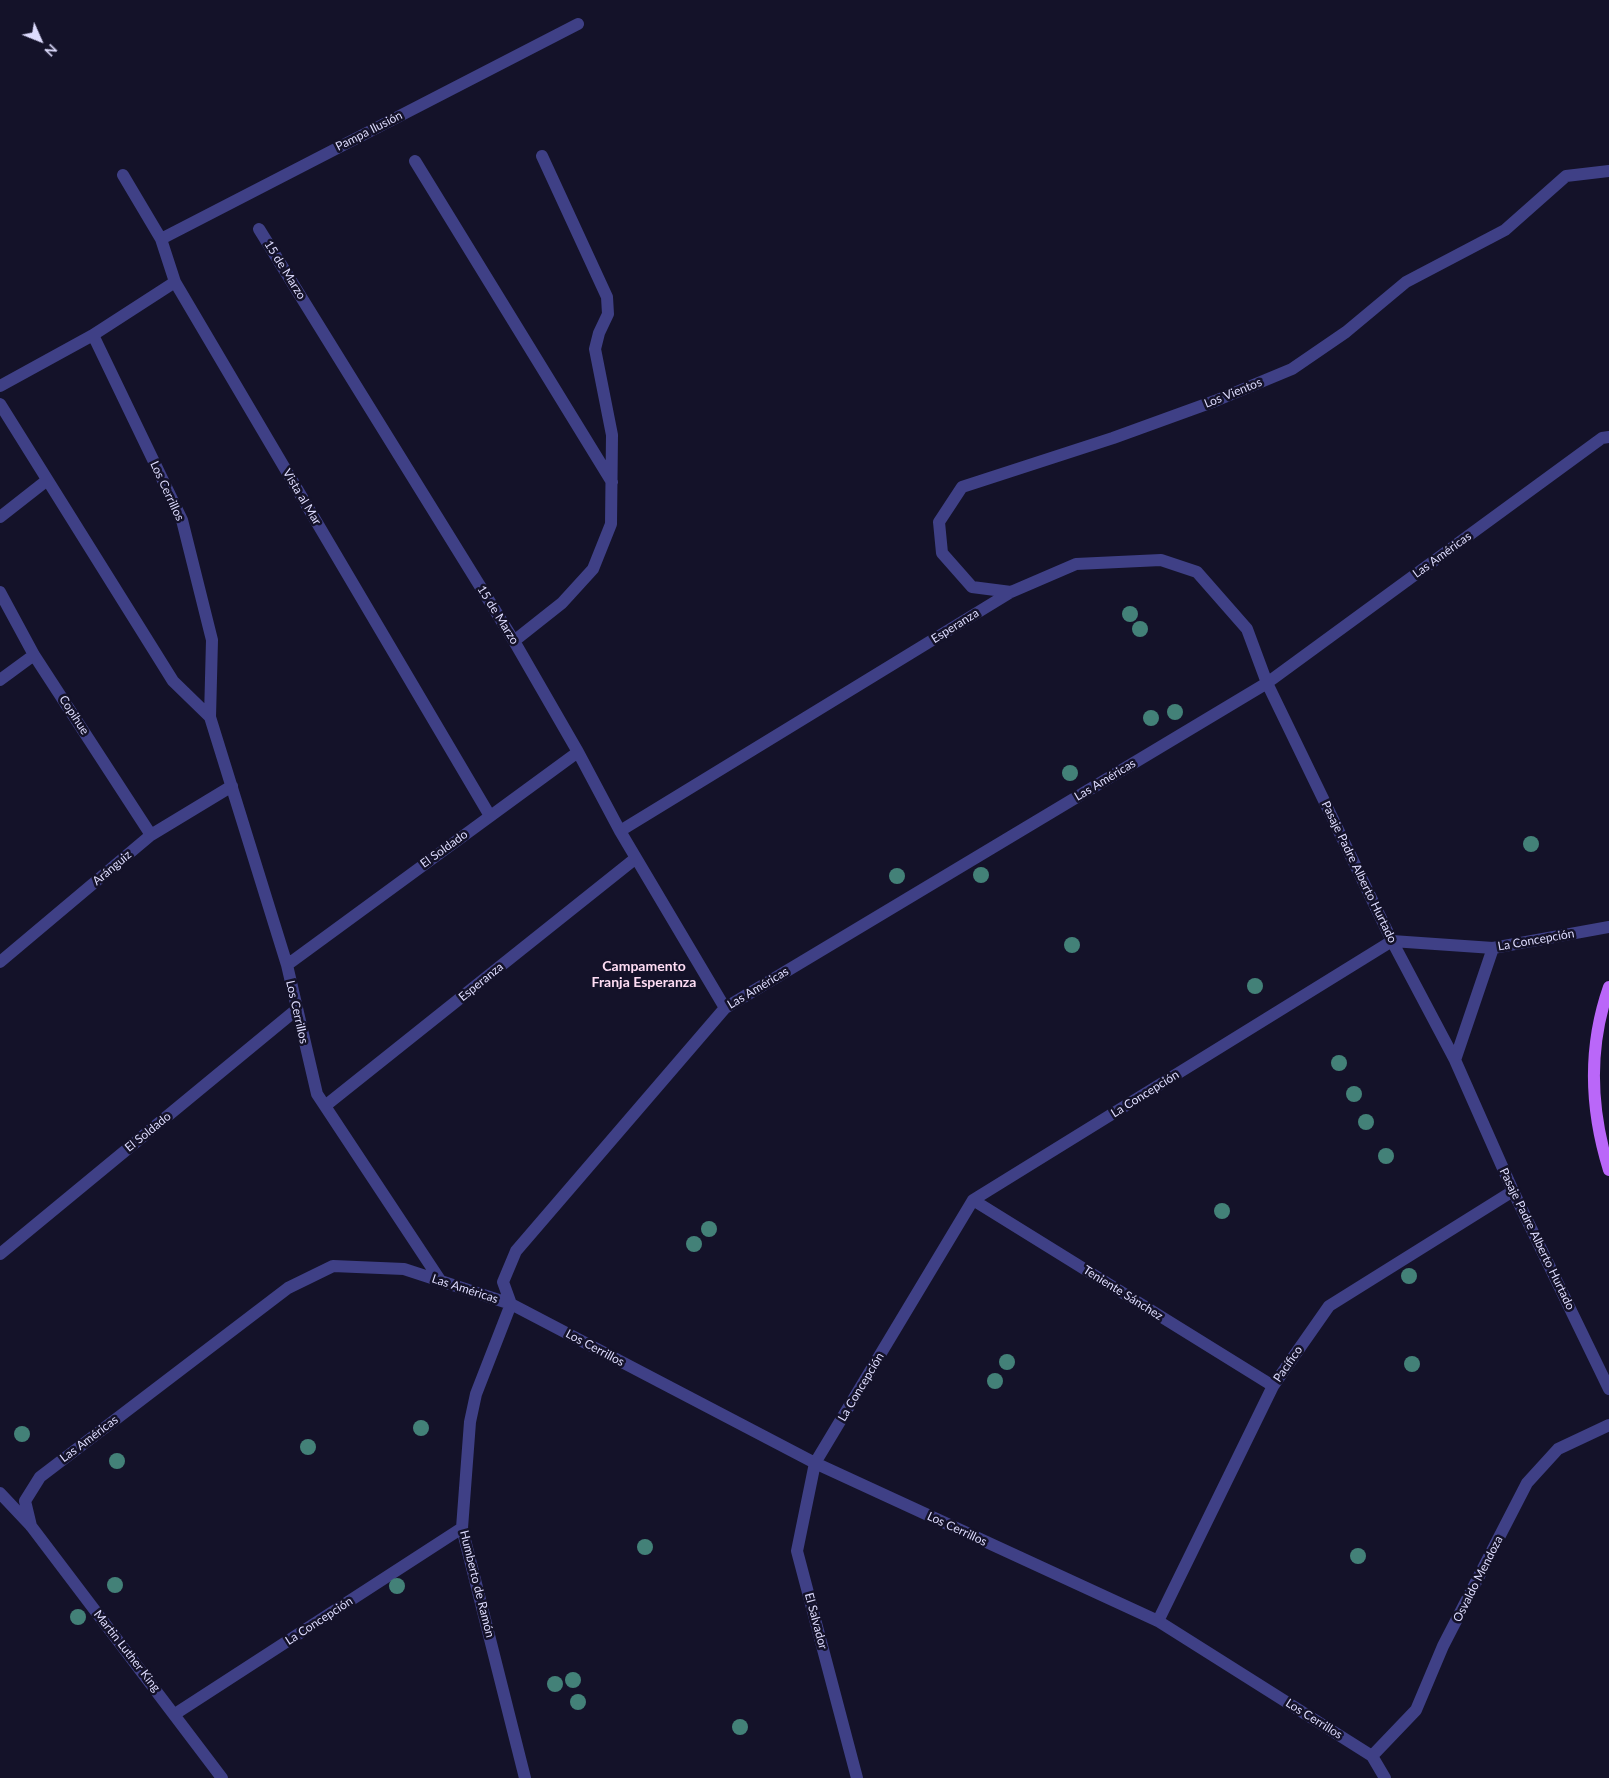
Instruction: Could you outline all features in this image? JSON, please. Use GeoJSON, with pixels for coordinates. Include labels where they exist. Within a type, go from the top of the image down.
{"type":"FeatureCollection","features":[{"type":"Feature","properties":{"kind":"main road"},"geometry":{"type":"LineString","coordinates":[[1609,988],[1596,1032],[1594,1077],[1596,1113],[1609,1170]]}},
{"type":"Feature","properties":{"kind":"street","name":"Pampa Ilusión"},"geometry":{"type":"LineString","coordinates":[[161,239],[578,24]]}},
{"type":"Feature","properties":{"kind":"street"},"geometry":{"type":"LineString","coordinates":[[514,641],[562,603],[593,569],[611,524],[612,435],[595,349],[598,333],[608,314],[607,297],[542,156]]}},
{"type":"Feature","properties":{"kind":"street"},"geometry":{"type":"LineString","coordinates":[[415,161],[612,482]]}},
{"type":"Feature","properties":{"kind":"street","name":"Los Vientos"},"geometry":{"type":"LineString","coordinates":[[1010,592],[972,587],[942,553],[939,522],[962,488],[1113,438],[1215,401],[1292,369],[1346,332],[1406,282],[1505,230],[1566,176],[1609,171]]}},
{"type":"Feature","properties":{"kind":"street","name":"Vista al Mar"},"geometry":{"type":"LineString","coordinates":[[123,175],[161,239],[175,282],[490,816]]}},
{"type":"Feature","properties":{"kind":"street","name":"15 de Marzo"},"geometry":{"type":"LineString","coordinates":[[259,229],[514,641],[578,752],[620,831],[725,1008]]}},
{"type":"Feature","properties":{"kind":"street"},"geometry":{"type":"LineString","coordinates":[[0,386],[92,335],[175,282]]}},
{"type":"Feature","properties":{"kind":"street","name":"Los Cerrillos"},"geometry":{"type":"LineString","coordinates":[[92,335],[182,520],[212,640],[210,717],[287,965],[317,1094],[440,1280]]}},
{"type":"Feature","properties":{"kind":"street","name":"Los Cerrillos"},"geometry":{"type":"LineString","coordinates":[[0,404],[46,481],[173,681],[210,717]]}},
{"type":"Feature","properties":{"kind":"street","name":"Las Américas"},"geometry":{"type":"LineString","coordinates":[[511,1304],[503,1282],[516,1251],[725,1008],[1267,683],[1602,438],[1609,437]]}},
{"type":"Feature","properties":{"kind":"street"},"geometry":{"type":"LineString","coordinates":[[0,517],[46,481]]}},
{"type":"Feature","properties":{"kind":"street","name":"Esperanza"},"geometry":{"type":"LineString","coordinates":[[620,831],[1010,592],[1076,564],[1161,560],[1197,572],[1247,629],[1267,683]]}},
{"type":"Feature","properties":{"kind":"street","name":"Copihue"},"geometry":{"type":"LineString","coordinates":[[0,592],[21,627],[34,655],[151,835]]}},
{"type":"Feature","properties":{"kind":"street"},"geometry":{"type":"LineString","coordinates":[[0,680],[34,655]]}},
{"type":"Feature","properties":{"kind":"street","name":"Pasaje Padre Alberto Hurtado"},"geometry":{"type":"LineString","coordinates":[[1267,683],[1392,941],[1455,1060],[1513,1191],[1609,1389]]}},
{"type":"Feature","properties":{"kind":"street","name":"El Soldado"},"geometry":{"type":"LineString","coordinates":[[287,965],[578,752]]}},
{"type":"Feature","properties":{"kind":"street","name":"Aránguiz"},"geometry":{"type":"LineString","coordinates":[[0,962],[151,835],[232,786]]}},
{"type":"Feature","properties":{"kind":"street","name":"Esperanza"},"geometry":{"type":"LineString","coordinates":[[325,1106],[636,858]]}},
{"type":"Feature","properties":{"kind":"street","name":"La Concepción"},"geometry":{"type":"LineString","coordinates":[[815,1463],[973,1200],[1392,941],[1492,948],[1609,927]]}},
{"type":"Feature","properties":{"kind":"street"},"geometry":{"type":"LineString","coordinates":[[1455,1060],[1492,948]]}},
{"type":"Feature","properties":{"kind":"street","name":"El Soldado"},"geometry":{"type":"LineString","coordinates":[[0,1254],[296,1010]]}},
{"type":"Feature","properties":{"kind":"street","name":"Pacífico"},"geometry":{"type":"LineString","coordinates":[[1158,1621],[1273,1386],[1329,1306],[1513,1191]]}},
{"type":"Feature","properties":{"kind":"street","name":"Teniente Sánchez"},"geometry":{"type":"LineString","coordinates":[[973,1200],[1273,1386]]}},
{"type":"Feature","properties":{"kind":"street","name":"Las Américas"},"geometry":{"type":"LineString","coordinates":[[31,1526],[25,1501],[40,1477],[288,1288],[333,1266],[404,1269],[511,1304]]}},
{"type":"Feature","properties":{"kind":"street","name":"Los Cerrillos"},"geometry":{"type":"LineString","coordinates":[[511,1304],[815,1463],[1158,1621],[1372,1756],[1385,1778]]}},
{"type":"Feature","properties":{"kind":"street","name":"Humberto de Ramón"},"geometry":{"type":"LineString","coordinates":[[511,1304],[476,1394],[470,1422],[462,1528],[525,1778]]}},
{"type":"Feature","properties":{"kind":"street","name":"Osvaldo Mendoza"},"geometry":{"type":"LineString","coordinates":[[1372,1756],[1416,1710],[1444,1646],[1527,1483],[1558,1449],[1609,1425]]}},
{"type":"Feature","properties":{"kind":"street","name":"El Salvador"},"geometry":{"type":"LineString","coordinates":[[815,1463],[797,1551],[857,1778]]}},
{"type":"Feature","properties":{"kind":"street","name":"Martin Luther King"},"geometry":{"type":"LineString","coordinates":[[0,1493],[31,1526],[222,1778]]}},
{"type":"Feature","properties":{"kind":"street","name":"La Concepción"},"geometry":{"type":"LineString","coordinates":[[175,1714],[462,1528]]}},
{"type":"Feature","properties":{"kind":"district","name":"Campamento Franja Esperanza"},"geometry":{"type":"Point","coordinates":[644,974]}}]}
